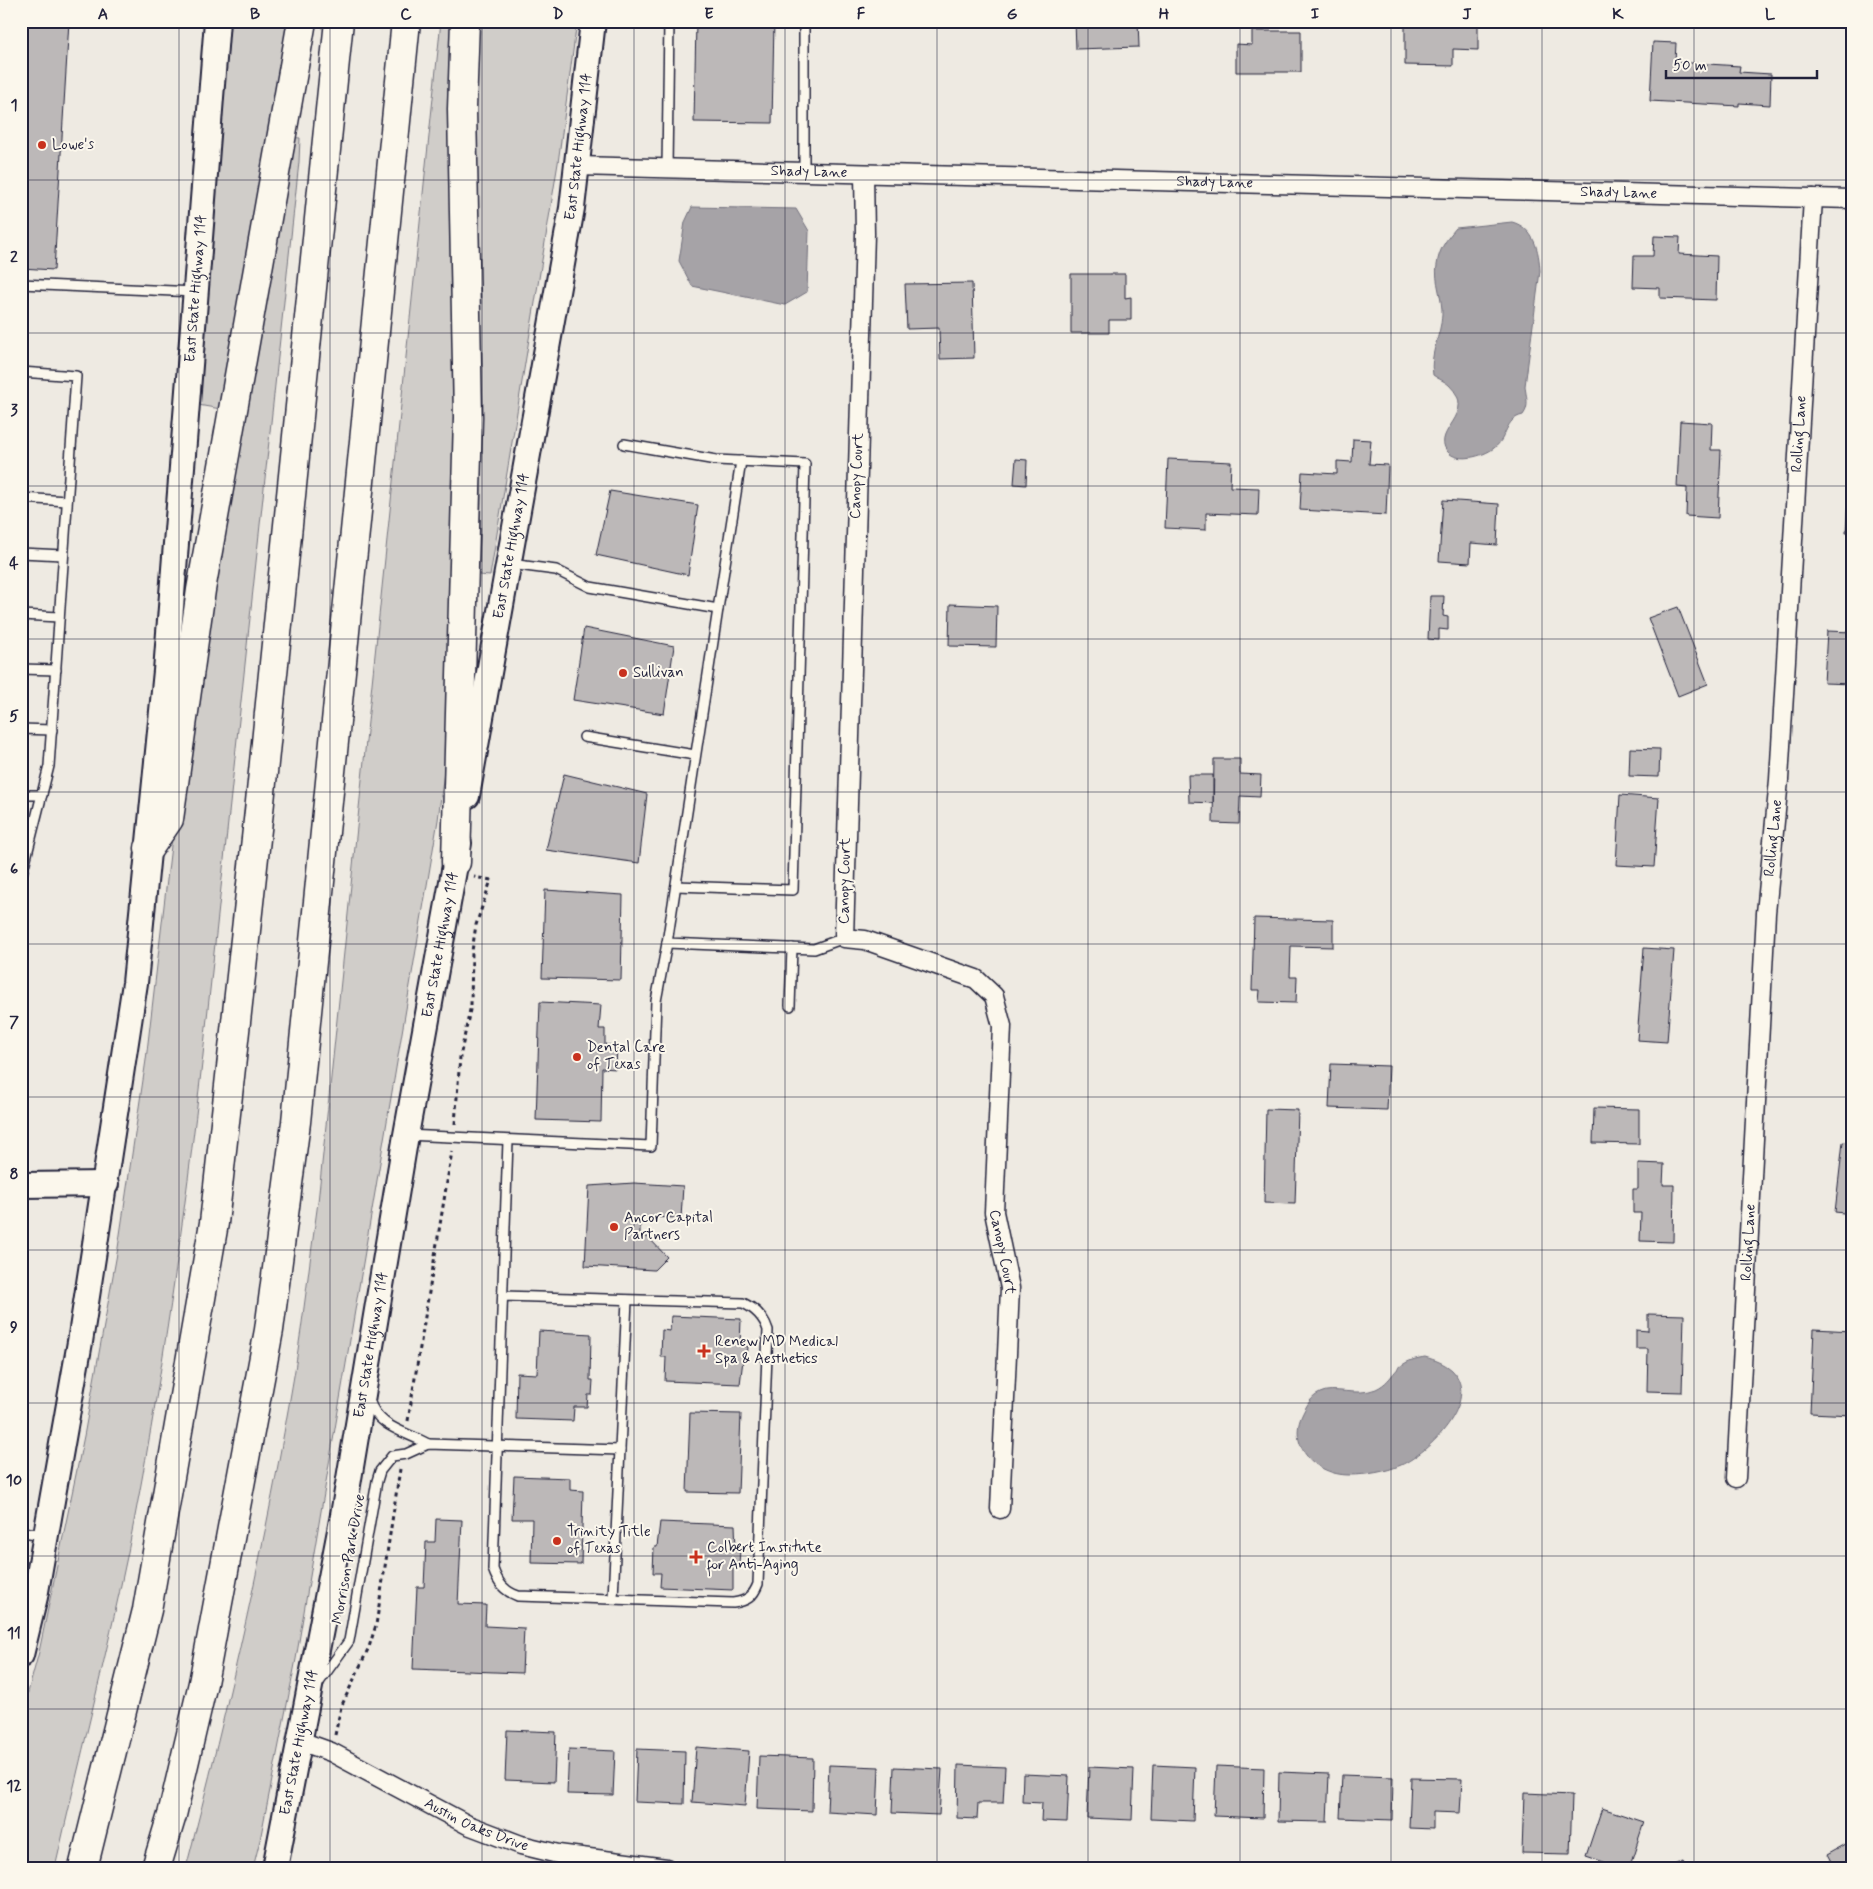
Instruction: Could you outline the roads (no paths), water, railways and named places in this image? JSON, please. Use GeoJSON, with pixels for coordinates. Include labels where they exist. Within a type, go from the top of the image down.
{"type":"FeatureCollection","features":[{"type":"Feature","properties":{"kind":"highway"},"geometry":{"type":"LineString","coordinates":[[149,848],[169,820],[201,590],[302,21]]}},
{"type":"Feature","properties":{"kind":"highway"},"geometry":{"type":"LineString","coordinates":[[83,1868],[147,1610],[214,1222],[259,812],[339,21]]}},
{"type":"Feature","properties":{"kind":"highway"},"geometry":{"type":"LineString","coordinates":[[156,1868],[172,1814],[203,1683],[269,1330],[296,1122],[406,21]]}},
{"type":"Feature","properties":{"kind":"highway"},"geometry":{"type":"LineString","coordinates":[[454,868],[468,417],[462,109],[465,21]]}},
{"type":"Feature","properties":{"kind":"main road","name":"East State Highway 114"},"geometry":{"type":"LineString","coordinates":[[21,1655],[36,1598],[47,1536],[106,1184],[135,983],[166,671],[217,21]]}},
{"type":"Feature","properties":{"kind":"main road","name":"East State Highway 114"},"geometry":{"type":"LineString","coordinates":[[275,1868],[343,1515],[406,1136],[572,208],[593,21]]}},
{"type":"Feature","properties":{"kind":"main road"},"geometry":{"type":"LineString","coordinates":[[21,1185],[106,1184]]}},
{"type":"Feature","properties":{"kind":"street","name":"Shady Lane"},"geometry":{"type":"LineString","coordinates":[[577,166],[1852,199]]}},
{"type":"Feature","properties":{"kind":"street","name":"Canopy Court"},"geometry":{"type":"LineString","coordinates":[[864,174],[865,253],[844,938],[865,940],[976,979],[994,996],[1002,1026],[994,1212],[1010,1288],[1000,1510]]}},
{"type":"Feature","properties":{"kind":"street","name":"Rolling Lane"},"geometry":{"type":"LineString","coordinates":[[1736,1478],[1766,913],[1779,780],[1813,198]]}},
{"type":"Feature","properties":{"kind":"street","name":"Austin Oaks Drive"},"geometry":{"type":"LineString","coordinates":[[300,1741],[331,1752],[468,1825],[521,1844],[590,1863],[666,1868]]}},
{"type":"Feature","properties":{"kind":"lane"},"geometry":{"type":"LineString","coordinates":[[667,168],[669,21]]}},
{"type":"Feature","properties":{"kind":"lane"},"geometry":{"type":"LineString","coordinates":[[804,21],[804,172]]}},
{"type":"Feature","properties":{"kind":"lane"},"geometry":{"type":"LineString","coordinates":[[21,284],[196,292]]}},
{"type":"Feature","properties":{"kind":"lane"},"geometry":{"type":"LineString","coordinates":[[21,372],[76,376],[50,766],[24,854],[21,878]]}},
{"type":"Feature","properties":{"kind":"lane"},"geometry":{"type":"LineString","coordinates":[[624,444],[716,460],[805,464],[794,890],[676,886]]}},
{"type":"Feature","properties":{"kind":"lane"},"geometry":{"type":"LineString","coordinates":[[406,1136],[651,1146],[656,1001],[676,886],[741,461]]}},
{"type":"Feature","properties":{"kind":"lane"},"geometry":{"type":"LineString","coordinates":[[21,498],[67,501]]}},
{"type":"Feature","properties":{"kind":"lane"},"geometry":{"type":"LineString","coordinates":[[21,553],[64,556]]}},
{"type":"Feature","properties":{"kind":"lane"},"geometry":{"type":"LineString","coordinates":[[507,564],[556,570],[590,587],[718,609]]}},
{"type":"Feature","properties":{"kind":"lane"},"geometry":{"type":"LineString","coordinates":[[21,615],[59,617]]}},
{"type":"Feature","properties":{"kind":"lane"},"geometry":{"type":"LineString","coordinates":[[21,669],[56,670]]}},
{"type":"Feature","properties":{"kind":"lane"},"geometry":{"type":"LineString","coordinates":[[21,729],[52,730]]}},
{"type":"Feature","properties":{"kind":"lane"},"geometry":{"type":"LineString","coordinates":[[584,737],[695,755]]}},
{"type":"Feature","properties":{"kind":"lane"},"geometry":{"type":"LineString","coordinates":[[21,795],[42,795]]}},
{"type":"Feature","properties":{"kind":"lane"},"geometry":{"type":"LineString","coordinates":[[667,943],[814,949],[844,938]]}},
{"type":"Feature","properties":{"kind":"lane"},"geometry":{"type":"LineString","coordinates":[[790,1006],[792,948]]}},
{"type":"Feature","properties":{"kind":"lane"},"geometry":{"type":"LineString","coordinates":[[503,1296],[743,1303],[754,1308],[766,1321],[768,1330],[758,1584],[754,1594],[744,1601],[733,1603],[518,1596],[508,1592],[497,1581],[493,1569],[508,1141]]}},
{"type":"Feature","properties":{"kind":"lane"},"geometry":{"type":"LineString","coordinates":[[613,1598],[627,1300]]}},
{"type":"Feature","properties":{"kind":"lane","name":"Morrison Park Drive"},"geometry":{"type":"LineString","coordinates":[[364,1385],[372,1409],[379,1418],[387,1425],[406,1432],[428,1444]]}},
{"type":"Feature","properties":{"kind":"lane","name":"Morrison Park Drive"},"geometry":{"type":"LineString","coordinates":[[309,1697],[349,1641],[380,1470],[392,1456],[428,1444],[620,1450]]}},
{"type":"Feature","properties":{"kind":"lane"},"geometry":{"type":"LineString","coordinates":[[21,1532],[47,1536]]}},
{"type":"Feature","properties":{"kind":"place","name":"Lowe's"},"geometry":{"type":"Point","coordinates":[42,145]}},
{"type":"Feature","properties":{"kind":"place","name":"Sullivan"},"geometry":{"type":"Point","coordinates":[623,673]}},
{"type":"Feature","properties":{"kind":"place","name":"Dental Care of Texas"},"geometry":{"type":"Point","coordinates":[577,1057]}},
{"type":"Feature","properties":{"kind":"place","name":"Ancor Capital Partners"},"geometry":{"type":"Point","coordinates":[614,1227]}},
{"type":"Feature","properties":{"kind":"place","name":"Renew MD Medical Spa & Aesthetics"},"geometry":{"type":"Point","coordinates":[704,1351]}},
{"type":"Feature","properties":{"kind":"place","name":"Trinity Title of Texas"},"geometry":{"type":"Point","coordinates":[557,1541]}},
{"type":"Feature","properties":{"kind":"place","name":"Colbert Institute for Anti-Aging"},"geometry":{"type":"Point","coordinates":[696,1557]}}]}
